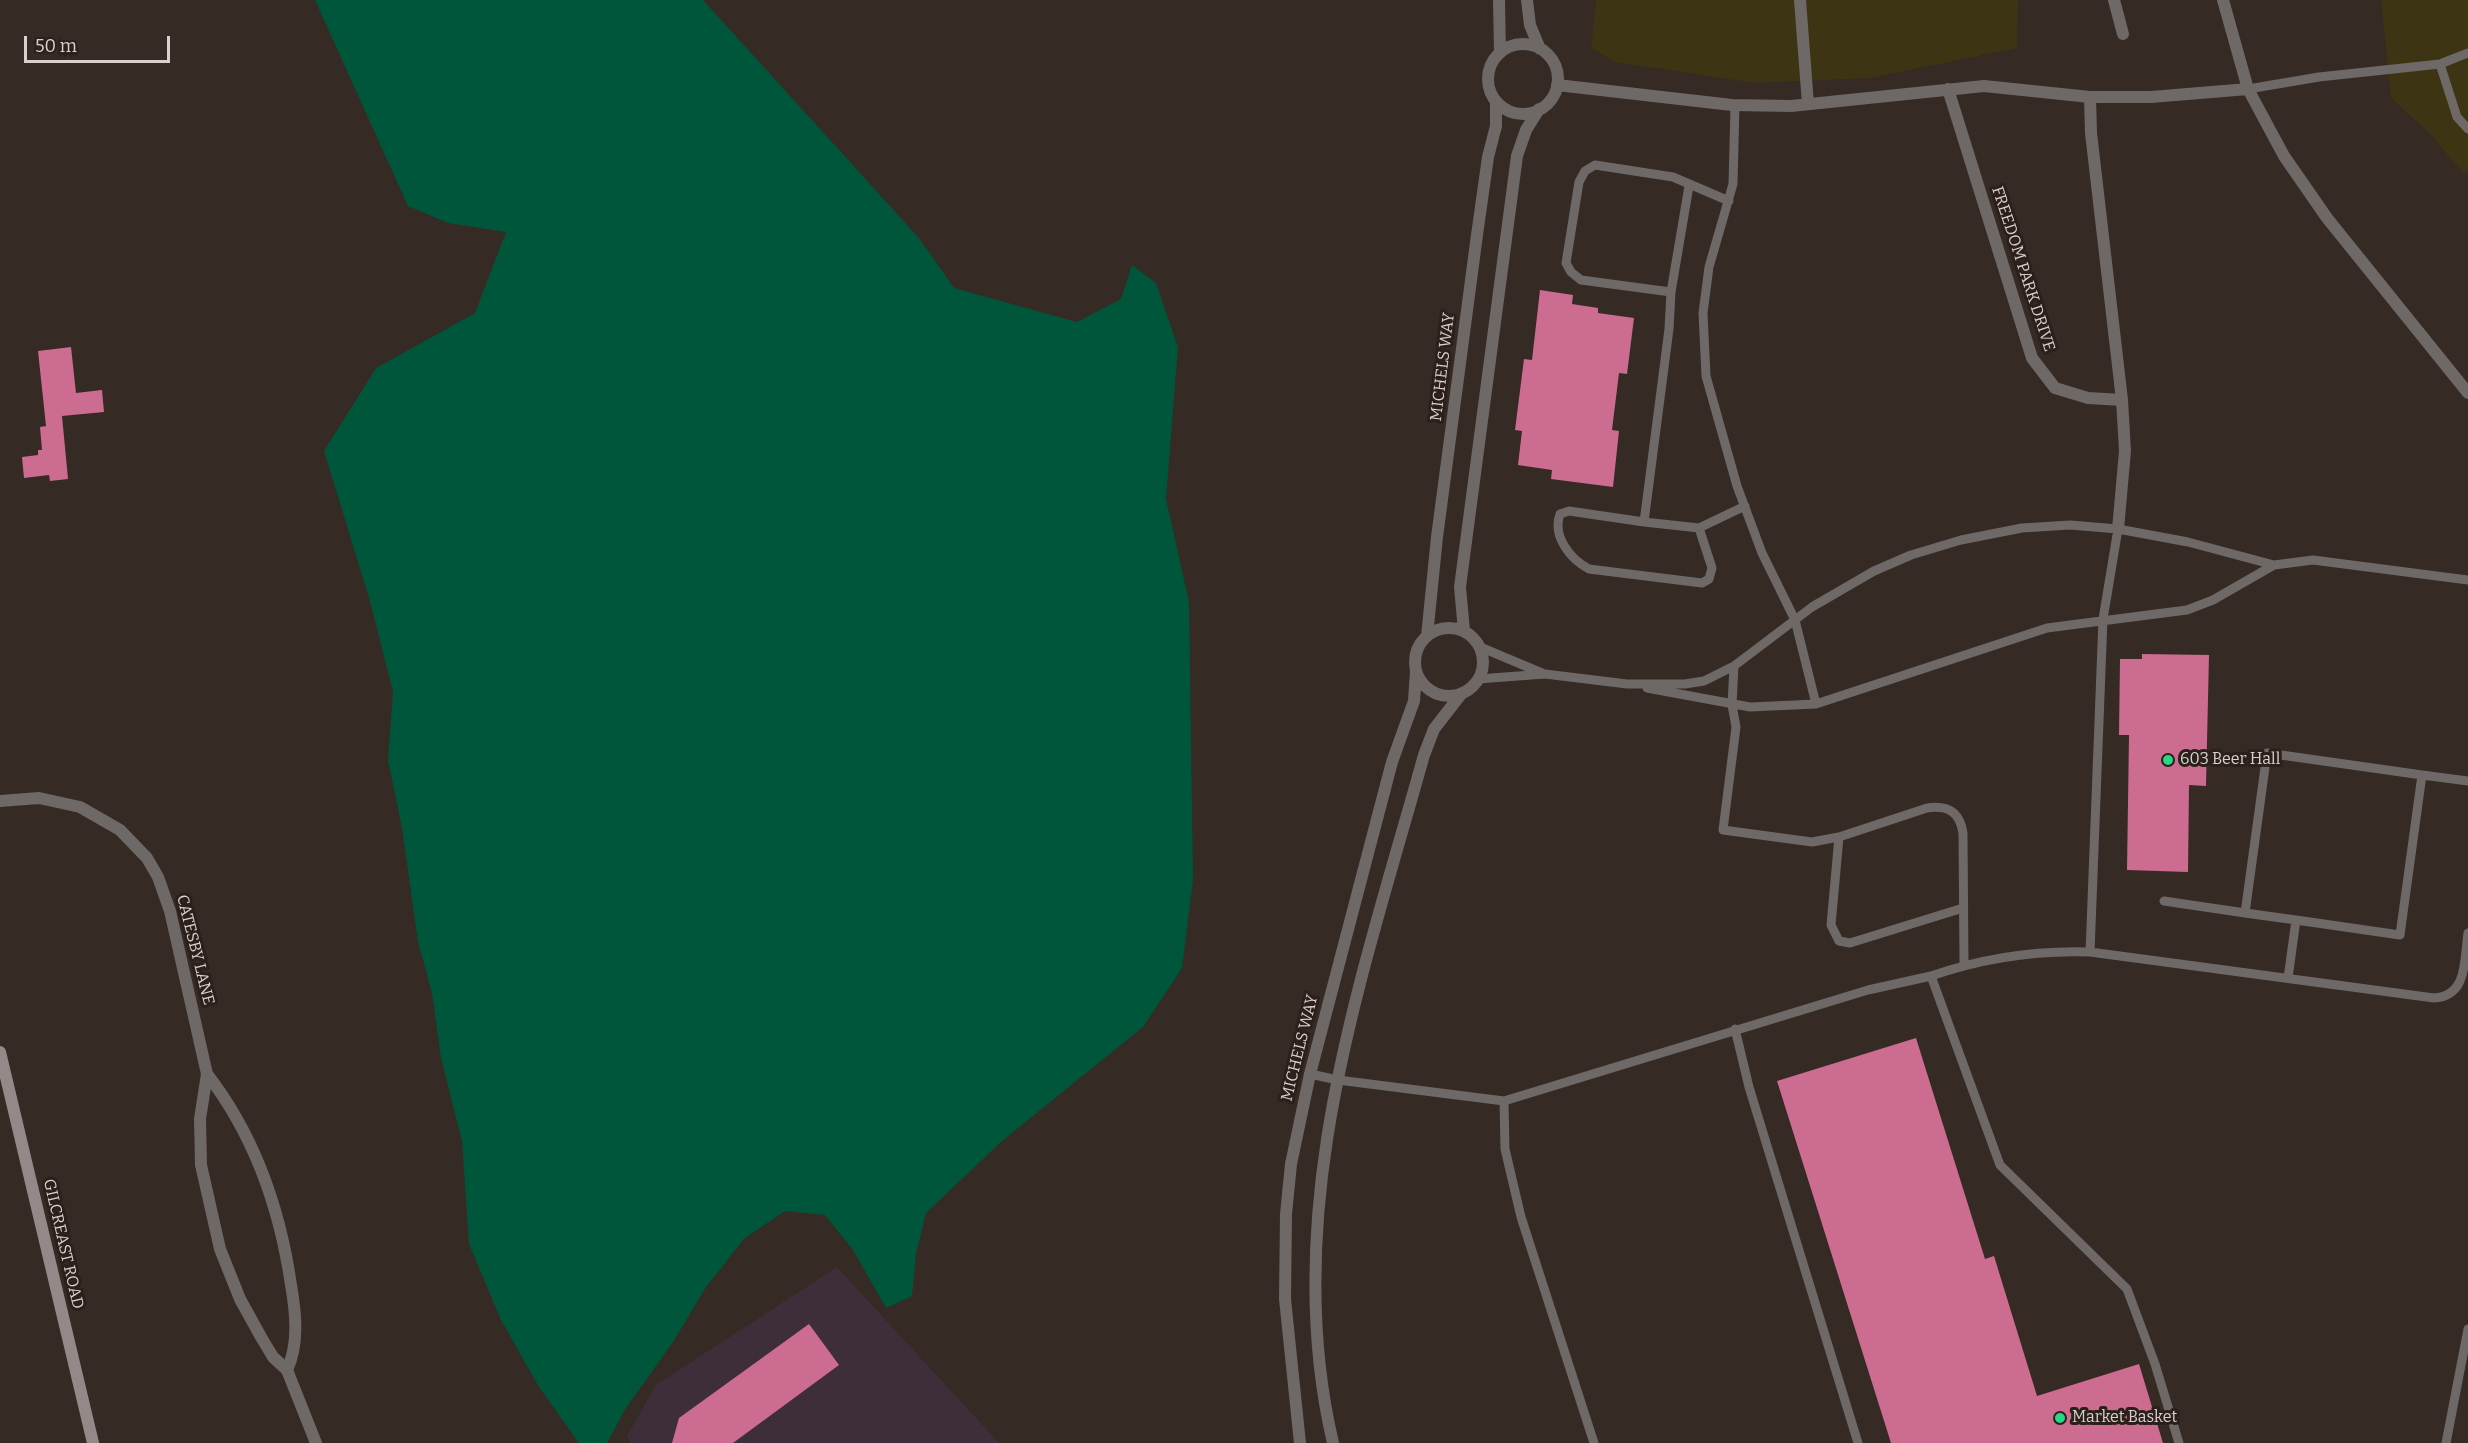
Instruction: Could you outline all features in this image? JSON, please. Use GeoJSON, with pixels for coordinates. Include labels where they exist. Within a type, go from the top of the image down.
{"type":"FeatureCollection","features":[{"type":"Feature","properties":{"kind":"street"},"geometry":{"type":"LineString","coordinates":[[1499,0],[1500,53],[1488,74],[1489,86],[1496,102],[1519,113],[1539,110]]}},
{"type":"Feature","properties":{"kind":"street"},"geometry":{"type":"LineString","coordinates":[[1464,631],[1460,587],[1517,156],[1526,130],[1539,110],[1548,103],[1557,85],[1554,64],[1540,49],[1530,25],[1527,0]]}},
{"type":"Feature","properties":{"kind":"street"},"geometry":{"type":"LineString","coordinates":[[1800,0],[1808,104]]}},
{"type":"Feature","properties":{"kind":"street"},"geometry":{"type":"LineString","coordinates":[[2114,0],[2123,34]]}},
{"type":"Feature","properties":{"kind":"street"},"geometry":{"type":"LineString","coordinates":[[2223,0],[2248,89],[2284,156],[2327,218],[2468,393]]}},
{"type":"Feature","properties":{"kind":"street"},"geometry":{"type":"LineString","coordinates":[[1500,53],[1519,44],[1540,49]]}},
{"type":"Feature","properties":{"kind":"street"},"geometry":{"type":"LineString","coordinates":[[1557,85],[1735,105],[1808,104],[1984,86],[2013,87],[2090,97],[2151,97],[2248,89]]}},
{"type":"Feature","properties":{"kind":"street","name":"FREEDOM PARK DRIVE"},"geometry":{"type":"LineString","coordinates":[[1948,89],[2032,358],[2055,388],[2088,398],[2122,400]]}},
{"type":"Feature","properties":{"kind":"street"},"geometry":{"type":"LineString","coordinates":[[2090,97],[2091,133],[2126,451],[2118,529]]}},
{"type":"Feature","properties":{"kind":"street","name":"MICHELS WAY"},"geometry":{"type":"LineString","coordinates":[[1427,636],[1437,537],[1477,235],[1488,157],[1496,126],[1496,102]]}},
{"type":"Feature","properties":{"kind":"street"},"geometry":{"type":"LineString","coordinates":[[1333,1443],[1318,1353],[1316,1262],[1320,1178],[1338,1080],[1366,966],[1428,740],[1444,714],[1478,679],[1483,658],[1480,647],[1464,631],[1445,628],[1427,636],[1416,652],[1416,671],[1430,690],[1451,696],[1462,693]]}},
{"type":"Feature","properties":{"kind":"street","name":"MICHELS WAY"},"geometry":{"type":"LineString","coordinates":[[1300,1443],[1288,1352],[1285,1258],[1291,1164],[1310,1074],[1392,762],[1414,701],[1416,671]]}},
{"type":"Feature","properties":{"kind":"street","name":"CATESBY LANE"},"geometry":{"type":"LineString","coordinates":[[0,801],[39,798],[80,807],[120,830],[147,858],[158,877],[170,911],[207,1074],[200,1119],[201,1165],[220,1249],[240,1299],[261,1337],[273,1357],[287,1370],[316,1443]]}},
{"type":"Feature","properties":{"kind":"street","name":"GILCREAST ROAD"},"geometry":{"type":"LineString","coordinates":[[0,1052],[93,1443]]}},
{"type":"Feature","properties":{"kind":"street","name":"CATESBY LANE"},"geometry":{"type":"LineString","coordinates":[[207,1074],[226,1099],[240,1125],[276,1206],[294,1304],[295,1352],[287,1370]]}},
{"type":"Feature","properties":{"kind":"lane"},"geometry":{"type":"LineString","coordinates":[[2248,89],[2319,77],[2439,64],[2468,53]]}},
{"type":"Feature","properties":{"kind":"lane"},"geometry":{"type":"LineString","coordinates":[[2439,64],[2457,117],[2468,129]]}},
{"type":"Feature","properties":{"kind":"lane"},"geometry":{"type":"LineString","coordinates":[[1735,105],[1733,184],[1709,267],[1703,313],[1706,376],[1761,553],[1795,620],[1816,705]]}},
{"type":"Feature","properties":{"kind":"lane"},"geometry":{"type":"LineString","coordinates":[[1671,292],[1581,280],[1570,272],[1566,263],[1579,182],[1585,171],[1595,165],[1673,177],[1689,186],[1729,201]]}},
{"type":"Feature","properties":{"kind":"lane"},"geometry":{"type":"LineString","coordinates":[[1644,522],[1670,329],[1671,292],[1689,186]]}},
{"type":"Feature","properties":{"kind":"lane"},"geometry":{"type":"LineString","coordinates":[[1699,528],[1712,568],[1709,579],[1702,583],[1589,569],[1580,565],[1559,538],[1556,524],[1560,514],[1569,511],[1699,528],[1745,506]]}},
{"type":"Feature","properties":{"kind":"lane"},"geometry":{"type":"LineString","coordinates":[[1627,684],[1685,684],[1704,681],[1734,666],[1795,620],[1874,571],[1911,555],[1961,540],[2022,528],[2070,525],[2118,529],[2188,542],[2274,565],[2313,560],[2468,580]]}},
{"type":"Feature","properties":{"kind":"lane"},"geometry":{"type":"LineString","coordinates":[[2090,952],[2103,619],[2118,529]]}},
{"type":"Feature","properties":{"kind":"lane"},"geometry":{"type":"LineString","coordinates":[[1478,679],[1545,674],[1627,684],[1732,705],[1759,707],[1816,705],[2047,628],[2187,610],[2213,600],[2274,565]]}},
{"type":"Feature","properties":{"kind":"lane"},"geometry":{"type":"LineString","coordinates":[[1480,647],[1545,674]]}},
{"type":"Feature","properties":{"kind":"lane"},"geometry":{"type":"LineString","coordinates":[[1734,666],[1732,705],[1736,728],[1723,830],[1812,842],[1839,837],[1928,808],[1939,806],[1953,811],[1961,820],[1963,833],[1964,965]]}},
{"type":"Feature","properties":{"kind":"lane"},"geometry":{"type":"LineString","coordinates":[[2245,913],[2267,753],[2468,781]]}},
{"type":"Feature","properties":{"kind":"lane"},"geometry":{"type":"LineString","coordinates":[[2164,901],[2400,935],[2422,775]]}},
{"type":"Feature","properties":{"kind":"lane"},"geometry":{"type":"LineString","coordinates":[[1839,837],[1831,925],[1839,941],[1850,943],[1963,908]]}},
{"type":"Feature","properties":{"kind":"lane"},"geometry":{"type":"LineString","coordinates":[[2288,978],[2296,920]]}},
{"type":"Feature","properties":{"kind":"lane"},"geometry":{"type":"LineString","coordinates":[[1310,1074],[1338,1080],[1504,1101],[1868,990],[1931,976],[1964,965],[2029,954],[2090,952],[2434,998],[2447,997],[2456,990],[2462,978],[2468,933]]}},
{"type":"Feature","properties":{"kind":"lane"},"geometry":{"type":"LineString","coordinates":[[1931,976],[2000,1165],[2127,1288],[2155,1364],[2179,1443]]}},
{"type":"Feature","properties":{"kind":"lane"},"geometry":{"type":"LineString","coordinates":[[1735,1029],[1749,1087],[1858,1443]]}},
{"type":"Feature","properties":{"kind":"lane"},"geometry":{"type":"LineString","coordinates":[[1504,1101],[1505,1149],[1521,1217],[1594,1443]]}},
{"type":"Feature","properties":{"kind":"lane"},"geometry":{"type":"LineString","coordinates":[[2446,1443],[2468,1329]]}},
{"type":"Feature","properties":{"kind":"shaded area"},"geometry":{"type":"Polygon","coordinates":[[[837,1267],[999,1443],[630,1443],[627,1436],[656,1385],[837,1267]]]}},
{"type":"Feature","properties":{"kind":"green space"},"geometry":{"type":"Polygon","coordinates":[[[315,0],[703,0],[919,238],[954,288],[1077,322],[1121,299],[1132,265],[1156,283],[1178,347],[1166,499],[1189,602],[1193,880],[1182,968],[1143,1027],[1002,1141],[926,1213],[916,1254],[912,1296],[886,1308],[853,1250],[825,1215],[785,1211],[745,1238],[706,1287],[673,1342],[626,1408],[607,1443],[579,1443],[539,1387],[501,1320],[469,1244],[462,1141],[441,1058],[432,993],[418,942],[402,828],[388,760],[393,692],[370,601],[324,451],[376,368],[475,313],[506,232],[448,223],[408,206],[315,0]]]}},
{"type":"Feature","properties":{"kind":"sand"},"geometry":{"type":"Polygon","coordinates":[[[1596,0],[2018,0],[2017,48],[1871,78],[1755,83],[1615,62],[1591,48],[1596,0]]]}},
{"type":"Feature","properties":{"kind":"sand"},"geometry":{"type":"Polygon","coordinates":[[[2381,0],[2468,0],[2468,172],[2463,173],[2430,134],[2391,98],[2381,0]]]}},
{"type":"Feature","properties":{"kind":"building"},"geometry":{"type":"Polygon","coordinates":[[[1540,290],[1573,295],[1572,304],[1598,308],[1598,313],[1634,318],[1627,374],[1619,373],[1612,430],[1619,431],[1613,487],[1551,479],[1552,470],[1518,465],[1522,431],[1515,430],[1524,359],[1532,360],[1540,290]]]}},
{"type":"Feature","properties":{"kind":"building"},"geometry":{"type":"Polygon","coordinates":[[[71,347],[76,393],[102,390],[104,412],[62,416],[68,479],[50,481],[49,475],[24,478],[22,457],[38,455],[38,450],[42,450],[40,427],[46,426],[38,351],[71,347]]]}},
{"type":"Feature","properties":{"kind":"building","name":"603 Beer Hall"},"geometry":{"type":"Polygon","coordinates":[[[2142,654],[2209,655],[2206,786],[2189,785],[2188,872],[2127,870],[2129,735],[2119,735],[2120,659],[2142,659],[2142,654]]]}},
{"type":"Feature","properties":{"kind":"building"},"geometry":{"type":"Polygon","coordinates":[[[1916,1038],[1985,1259],[1994,1256],[2037,1396],[2139,1364],[2163,1443],[1891,1443],[1777,1081],[1916,1038]]]}},
{"type":"Feature","properties":{"kind":"building"},"geometry":{"type":"Polygon","coordinates":[[[809,1324],[839,1365],[733,1443],[672,1443],[679,1418],[809,1324]]]}},
{"type":"Feature","properties":{"kind":"place","name":"603 Beer Hall"},"geometry":{"type":"Point","coordinates":[2168,760]}},
{"type":"Feature","properties":{"kind":"place","name":"Market Basket"},"geometry":{"type":"Point","coordinates":[2060,1418]}}]}
